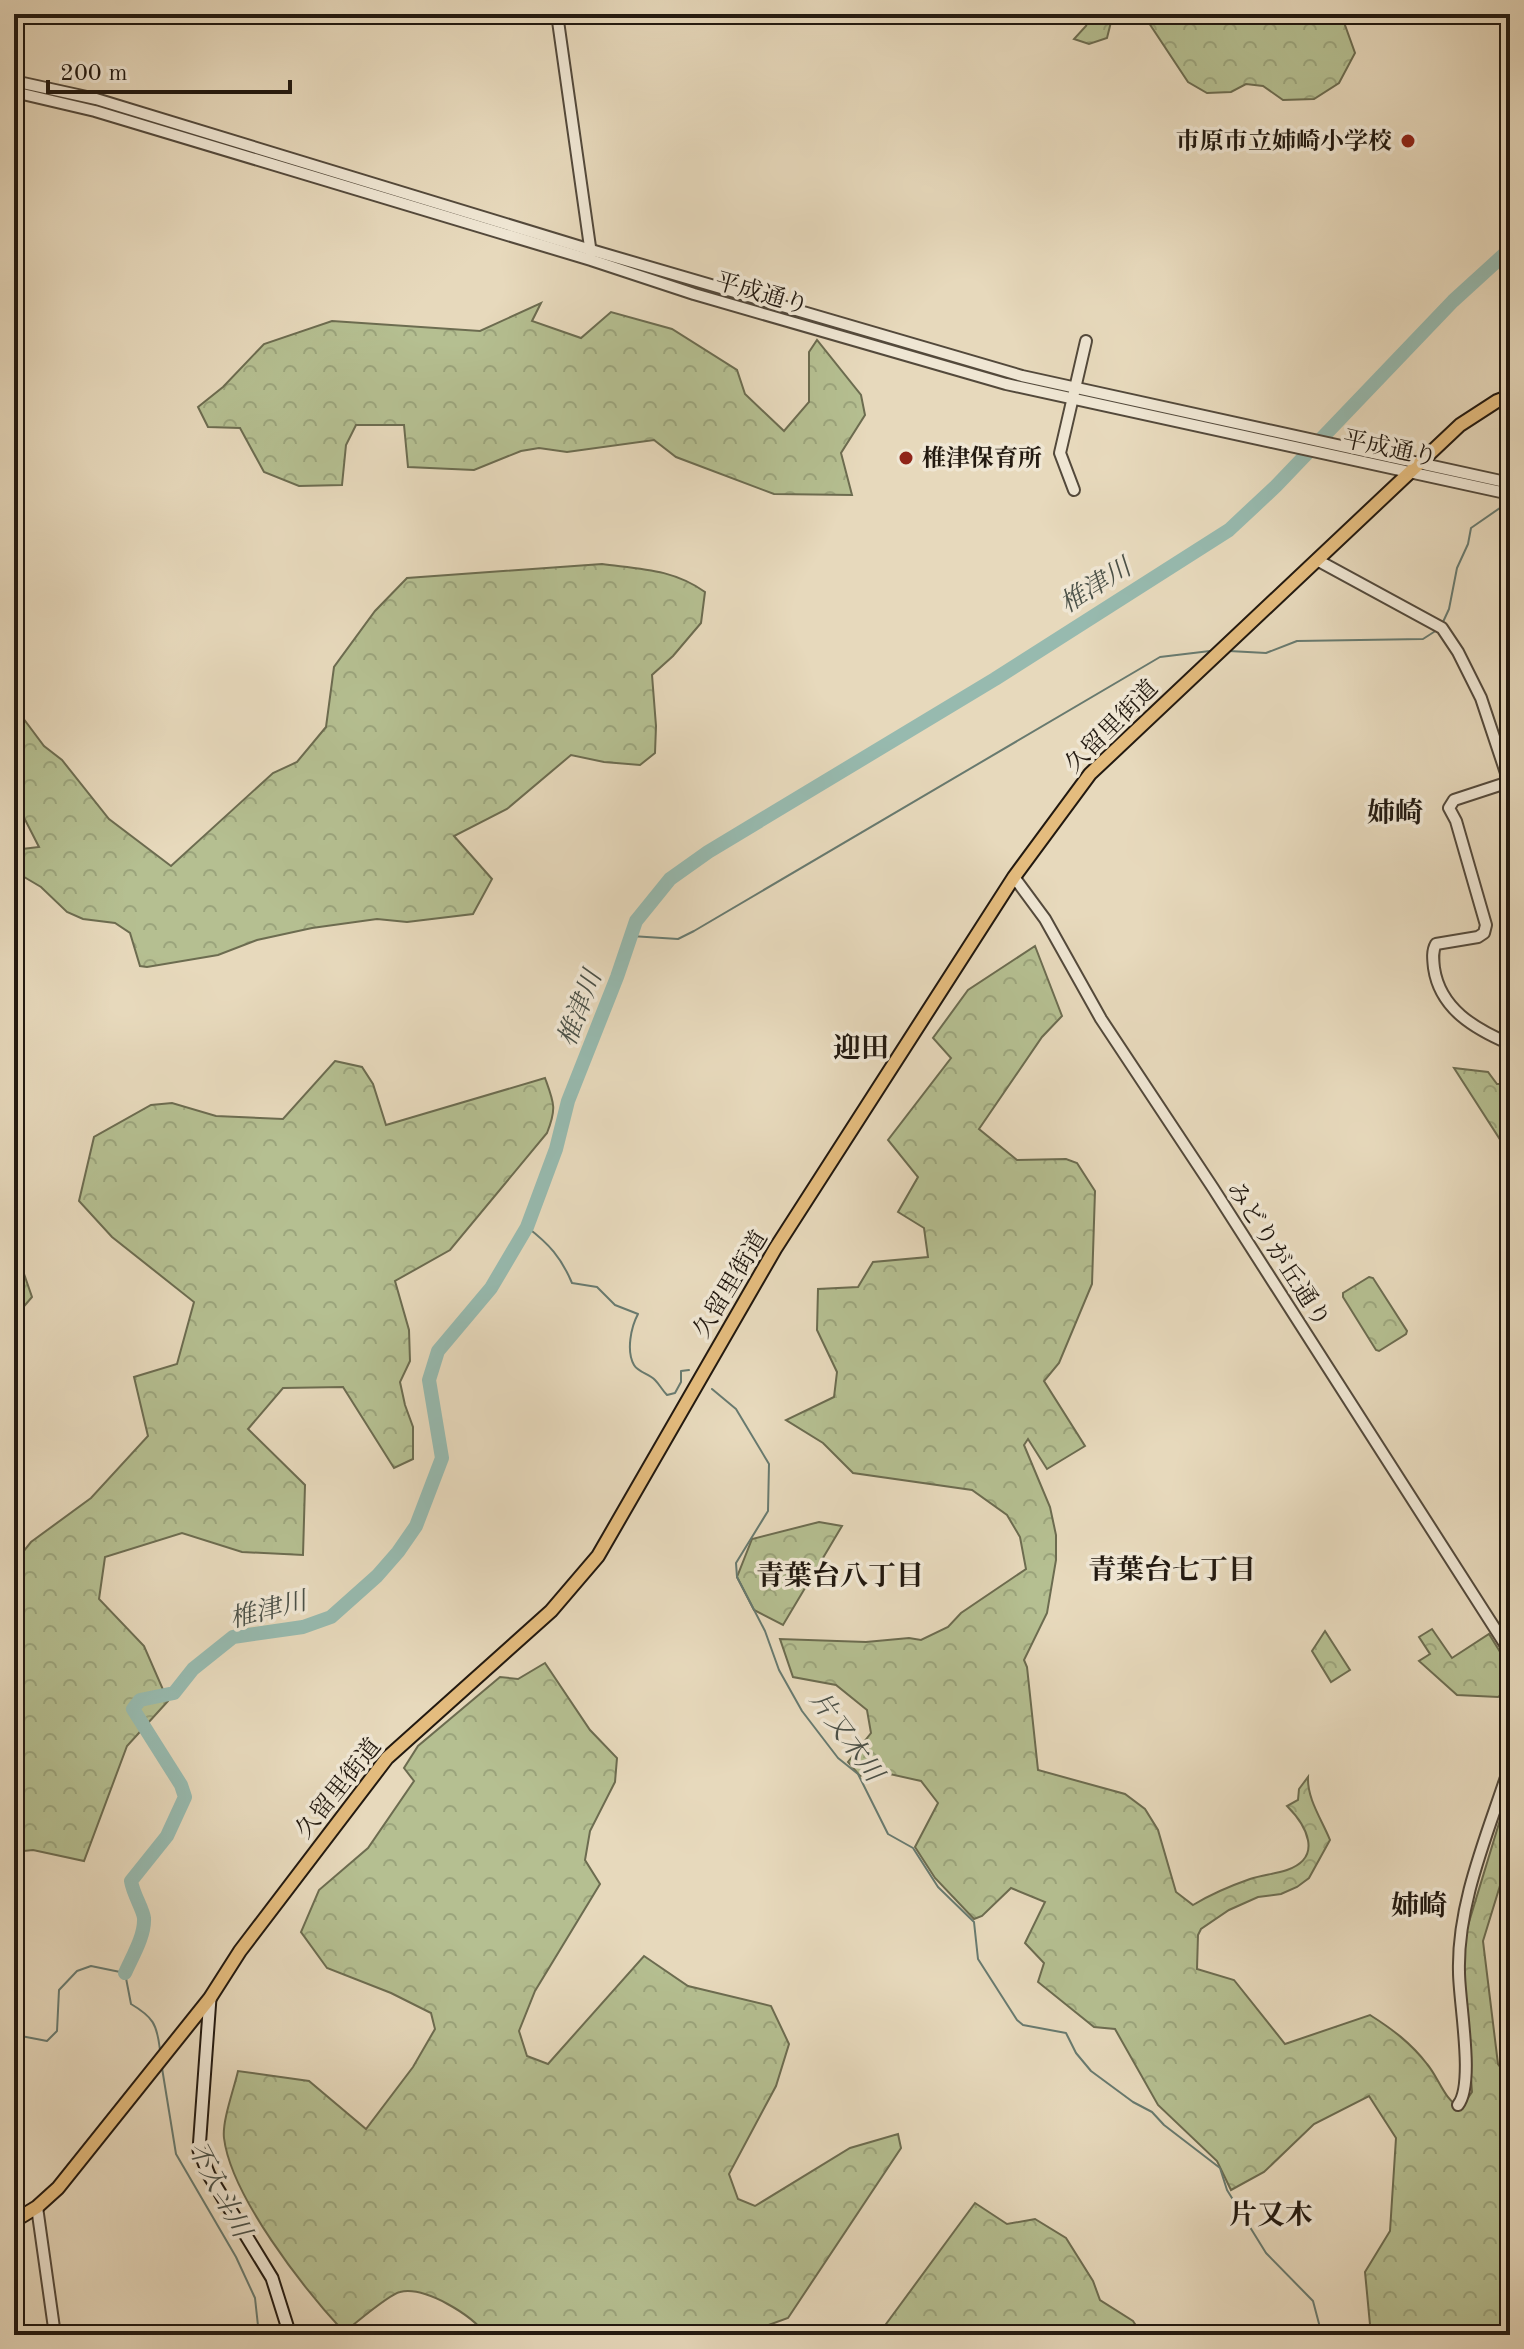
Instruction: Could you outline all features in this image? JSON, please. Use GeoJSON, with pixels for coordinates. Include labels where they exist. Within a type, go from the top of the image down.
{"type":"FeatureCollection","features":[{"type":"Feature","properties":{"kind":"main road","name":"久留里街道"},"geometry":{"type":"LineString","coordinates":[[14,2221],[37,2207],[58,2188],[210,1998],[240,1951],[387,1758],[551,1611],[598,1556],[775,1249],[1014,877],[1090,774],[1467,419],[1510,396]]}},
{"type":"Feature","properties":{"kind":"main road"},"geometry":{"type":"LineString","coordinates":[[210,1998],[199,2150],[209,2175],[272,2278],[290,2335]]}},
{"type":"Feature","properties":{"kind":"street"},"geometry":{"type":"LineString","coordinates":[[557,14],[591,255]]}},
{"type":"Feature","properties":{"kind":"street","name":"平成通り"},"geometry":{"type":"LineString","coordinates":[[14,81],[96,99],[591,255]]}},
{"type":"Feature","properties":{"kind":"street","name":"平成通り"},"geometry":{"type":"LineString","coordinates":[[14,92],[95,111],[1074,395],[1340,458],[1510,483]]}},
{"type":"Feature","properties":{"kind":"street"},"geometry":{"type":"LineString","coordinates":[[1074,490],[1060,453],[1086,341]]}},
{"type":"Feature","properties":{"kind":"street","name":"平成通り"},"geometry":{"type":"LineString","coordinates":[[1074,395],[1294,436],[1510,494]]}},
{"type":"Feature","properties":{"kind":"street"},"geometry":{"type":"LineString","coordinates":[[1317,560],[1442,628],[1481,698],[1509,782],[1454,800],[1449,808],[1456,821],[1486,925],[1484,933],[1478,937],[1436,944],[1433,958],[1438,989],[1457,1011],[1477,1029],[1510,1044]]}},
{"type":"Feature","properties":{"kind":"street","name":"みどりが丘通り"},"geometry":{"type":"LineString","coordinates":[[1014,877],[1045,919],[1101,1019],[1510,1652]]}},
{"type":"Feature","properties":{"kind":"street"},"geometry":{"type":"LineString","coordinates":[[1458,2105],[1465,2097],[1465,2063],[1458,1942],[1471,1888],[1510,1765]]}},
{"type":"Feature","properties":{"kind":"street"},"geometry":{"type":"LineString","coordinates":[[37,2207],[55,2335]]}},
{"type":"Feature","properties":{"kind":"green space"},"geometry":{"type":"Polygon","coordinates":[[[1091,14],[1113,14],[1107,38],[1089,44],[1074,39],[1086,26],[1091,14]]]}},
{"type":"Feature","properties":{"kind":"green space"},"geometry":{"type":"Polygon","coordinates":[[[1143,14],[1341,14],[1355,53],[1339,83],[1314,99],[1283,100],[1263,86],[1246,84],[1231,92],[1207,93],[1188,82],[1143,14]]]}},
{"type":"Feature","properties":{"kind":"green space"},"geometry":{"type":"Polygon","coordinates":[[[541,303],[532,321],[581,338],[611,312],[672,329],[737,370],[745,394],[784,431],[809,402],[809,352],[817,340],[861,395],[865,415],[841,453],[852,495],[774,494],[676,457],[654,440],[567,452],[539,448],[521,451],[474,470],[408,467],[404,425],[356,425],[346,445],[342,485],[299,486],[264,472],[240,428],[208,427],[198,407],[223,387],[264,344],[332,321],[480,331],[541,303]]]}},
{"type":"Feature","properties":{"kind":"green space"},"geometry":{"type":"Polygon","coordinates":[[[14,417],[23,478],[14,480],[14,417]]]}},
{"type":"Feature","properties":{"kind":"green space"},"geometry":{"type":"Polygon","coordinates":[[[602,564],[668,574],[705,592],[701,623],[652,675],[655,753],[640,765],[571,755],[507,809],[454,836],[492,879],[473,914],[407,922],[377,919],[312,928],[257,940],[218,955],[147,967],[140,966],[130,933],[115,923],[83,919],[67,912],[41,887],[14,871],[14,850],[39,847],[14,798],[14,761],[19,751],[14,706],[44,746],[62,760],[109,819],[171,866],[273,773],[297,762],[326,727],[334,667],[375,611],[407,578],[602,564]]]}},
{"type":"Feature","properties":{"kind":"green space"},"geometry":{"type":"Polygon","coordinates":[[[1035,946],[1062,1016],[1042,1037],[979,1129],[1017,1160],[1066,1159],[1077,1163],[1095,1191],[1092,1284],[1059,1363],[1044,1381],[1085,1446],[1047,1469],[1028,1439],[1024,1445],[1050,1507],[1056,1535],[1056,1560],[1047,1613],[1024,1660],[1038,1770],[1125,1794],[1145,1809],[1158,1830],[1176,1892],[1193,1905],[1243,1882],[1287,1870],[1305,1857],[1308,1840],[1305,1831],[1287,1806],[1298,1800],[1299,1789],[1308,1777],[1312,1801],[1330,1840],[1309,1878],[1281,1894],[1258,1897],[1229,1910],[1201,1929],[1197,1969],[1234,1980],[1285,2044],[1370,2015],[1414,2049],[1450,2100],[1461,2108],[1472,2092],[1463,1975],[1466,1932],[1510,1787],[1510,1853],[1483,1941],[1498,2064],[1510,2080],[1505,2099],[1510,2105],[1510,2335],[1371,2335],[1365,2272],[1390,2231],[1396,2138],[1369,2096],[1314,2124],[1264,2172],[1231,2190],[1217,2161],[1158,2105],[1115,2029],[1094,2027],[1038,1982],[1044,1963],[1025,1943],[1045,1902],[1011,1888],[982,1916],[974,1919],[935,1878],[915,1847],[938,1803],[921,1781],[872,1770],[860,1776],[848,1762],[871,1733],[867,1710],[836,1685],[793,1677],[780,1639],[921,1640],[948,1627],[961,1613],[1026,1569],[1020,1537],[1007,1515],[972,1490],[853,1473],[823,1443],[786,1420],[834,1397],[837,1372],[817,1330],[818,1289],[858,1287],[873,1262],[928,1257],[924,1228],[898,1212],[918,1177],[888,1140],[951,1058],[933,1038],[968,990],[1035,946]]]}},
{"type":"Feature","properties":{"kind":"green space"},"geometry":{"type":"Polygon","coordinates":[[[335,1061],[362,1067],[373,1084],[386,1125],[545,1078],[552,1100],[552,1117],[547,1133],[450,1250],[395,1281],[409,1330],[410,1361],[400,1382],[413,1427],[413,1459],[394,1468],[343,1387],[283,1388],[248,1429],[305,1485],[303,1555],[242,1552],[182,1533],[105,1557],[99,1599],[144,1646],[168,1701],[127,1746],[84,1861],[33,1850],[14,1852],[14,1563],[31,1542],[91,1498],[148,1436],[134,1377],[177,1364],[194,1302],[112,1237],[79,1201],[94,1137],[151,1105],[172,1103],[216,1116],[283,1119],[335,1061]]]}},
{"type":"Feature","properties":{"kind":"green space"},"geometry":{"type":"Polygon","coordinates":[[[1454,1068],[1488,1072],[1497,1084],[1510,1084],[1510,1155],[1454,1068]]]}},
{"type":"Feature","properties":{"kind":"green space"},"geometry":{"type":"Polygon","coordinates":[[[14,1267],[23,1271],[32,1297],[14,1318],[14,1267]]]}},
{"type":"Feature","properties":{"kind":"green space"},"geometry":{"type":"Polygon","coordinates":[[[1369,1277],[1373,1278],[1407,1331],[1379,1351],[1343,1297],[1343,1293],[1369,1277]]]}},
{"type":"Feature","properties":{"kind":"green space"},"geometry":{"type":"Polygon","coordinates":[[[819,1522],[842,1526],[783,1625],[754,1610],[737,1577],[752,1539],[819,1522]]]}},
{"type":"Feature","properties":{"kind":"green space"},"geometry":{"type":"Polygon","coordinates":[[[1432,1629],[1452,1658],[1489,1634],[1510,1668],[1510,1688],[1498,1697],[1457,1695],[1419,1661],[1430,1654],[1419,1637],[1432,1629]]]}},
{"type":"Feature","properties":{"kind":"green space"},"geometry":{"type":"Polygon","coordinates":[[[1325,1631],[1350,1670],[1331,1682],[1312,1651],[1325,1631]]]}},
{"type":"Feature","properties":{"kind":"green space"},"geometry":{"type":"Polygon","coordinates":[[[545,1663],[590,1730],[617,1758],[615,1782],[590,1831],[585,1860],[600,1884],[535,1991],[519,2031],[527,2056],[548,2064],[644,1956],[688,1986],[771,2006],[789,2044],[776,2086],[729,2174],[738,2199],[755,2206],[850,2148],[898,2134],[901,2148],[788,2318],[741,2335],[486,2335],[470,2319],[447,2304],[410,2291],[388,2298],[344,2332],[309,2292],[254,2214],[230,2161],[224,2131],[238,2071],[309,2081],[366,2129],[413,2067],[435,2029],[431,2013],[391,1993],[327,1968],[301,1932],[319,1890],[368,1848],[414,1781],[404,1768],[418,1746],[500,1677],[518,1679],[545,1663]]]}},
{"type":"Feature","properties":{"kind":"green space"},"geometry":{"type":"Polygon","coordinates":[[[975,2203],[1007,2224],[1035,2219],[1066,2238],[1093,2281],[1100,2300],[1133,2321],[1142,2335],[1070,2335],[1061,2325],[1043,2328],[1040,2335],[878,2335],[975,2203]]]}},
{"type":"Feature","properties":{"kind":"waterway","name":"椎津川"},"geometry":{"type":"LineString","coordinates":[[125,1973],[144,1925],[131,1881],[167,1836],[185,1797],[181,1785],[133,1709],[140,1700],[174,1693],[193,1669],[233,1637],[303,1627],[331,1617],[377,1576],[416,1526],[442,1458],[429,1380],[438,1351],[491,1288],[527,1227],[556,1149],[568,1101],[636,921],[670,879],[708,852],[995,679],[1229,530],[1276,486],[1453,301],[1510,249]]}},
{"type":"Feature","properties":{"kind":"waterway"},"geometry":{"type":"LineString","coordinates":[[1443,622],[1471,528],[1510,501]]}},
{"type":"Feature","properties":{"kind":"waterway"},"geometry":{"type":"LineString","coordinates":[[1229,651],[1266,653],[1297,641],[1423,639],[1437,630]]}},
{"type":"Feature","properties":{"kind":"waterway"},"geometry":{"type":"LineString","coordinates":[[631,936],[678,939],[1160,657],[1210,651]]}},
{"type":"Feature","properties":{"kind":"waterway","name":"片又木川"},"geometry":{"type":"LineString","coordinates":[[527,1227],[554,1252],[572,1283],[597,1287],[615,1305],[638,1314],[630,1339],[632,1359],[636,1367],[655,1380],[667,1395],[675,1393],[681,1382],[681,1371],[689,1370]]}},
{"type":"Feature","properties":{"kind":"waterway","name":"片又木川"},"geometry":{"type":"LineString","coordinates":[[712,1389],[736,1409],[769,1464],[768,1511],[736,1563],[737,1577],[765,1631],[779,1670],[802,1711],[838,1758],[858,1774],[888,1834],[913,1848],[938,1887],[974,1922],[978,1959],[1017,2020],[1023,2025],[1066,2033],[1076,2053],[1091,2071],[1152,2112],[1164,2125],[1220,2168],[1227,2190],[1266,2253],[1313,2301],[1322,2335]]}},
{"type":"Feature","properties":{"kind":"waterway"},"geometry":{"type":"LineString","coordinates":[[14,2039],[21,2036],[47,2041],[57,2031],[59,1990],[77,1971],[91,1966],[125,1973],[131,2004],[153,2022],[160,2050]]}},
{"type":"Feature","properties":{"kind":"waterway","name":"不入斗川"},"geometry":{"type":"LineString","coordinates":[[162,2068],[176,2154],[236,2257],[255,2298],[259,2335]]}},
{"type":"Feature","properties":{"kind":"place","name":"市原市立姉崎小学校"},"geometry":{"type":"Point","coordinates":[1408,141]}},
{"type":"Feature","properties":{"kind":"place","name":"椎津保育所"},"geometry":{"type":"Point","coordinates":[906,458]}},
{"type":"Feature","properties":{"kind":"district","name":"姉崎"},"geometry":{"type":"Point","coordinates":[1395,812]}},
{"type":"Feature","properties":{"kind":"district","name":"迎田"},"geometry":{"type":"Point","coordinates":[861,1047]}},
{"type":"Feature","properties":{"kind":"district","name":"青葉台七丁目"},"geometry":{"type":"Point","coordinates":[1172,1569]}},
{"type":"Feature","properties":{"kind":"district","name":"青葉台八丁目"},"geometry":{"type":"Point","coordinates":[840,1575]}},
{"type":"Feature","properties":{"kind":"district","name":"姉崎"},"geometry":{"type":"Point","coordinates":[1419,1905]}},
{"type":"Feature","properties":{"kind":"district","name":"片又木"},"geometry":{"type":"Point","coordinates":[1271,2214]}}]}
